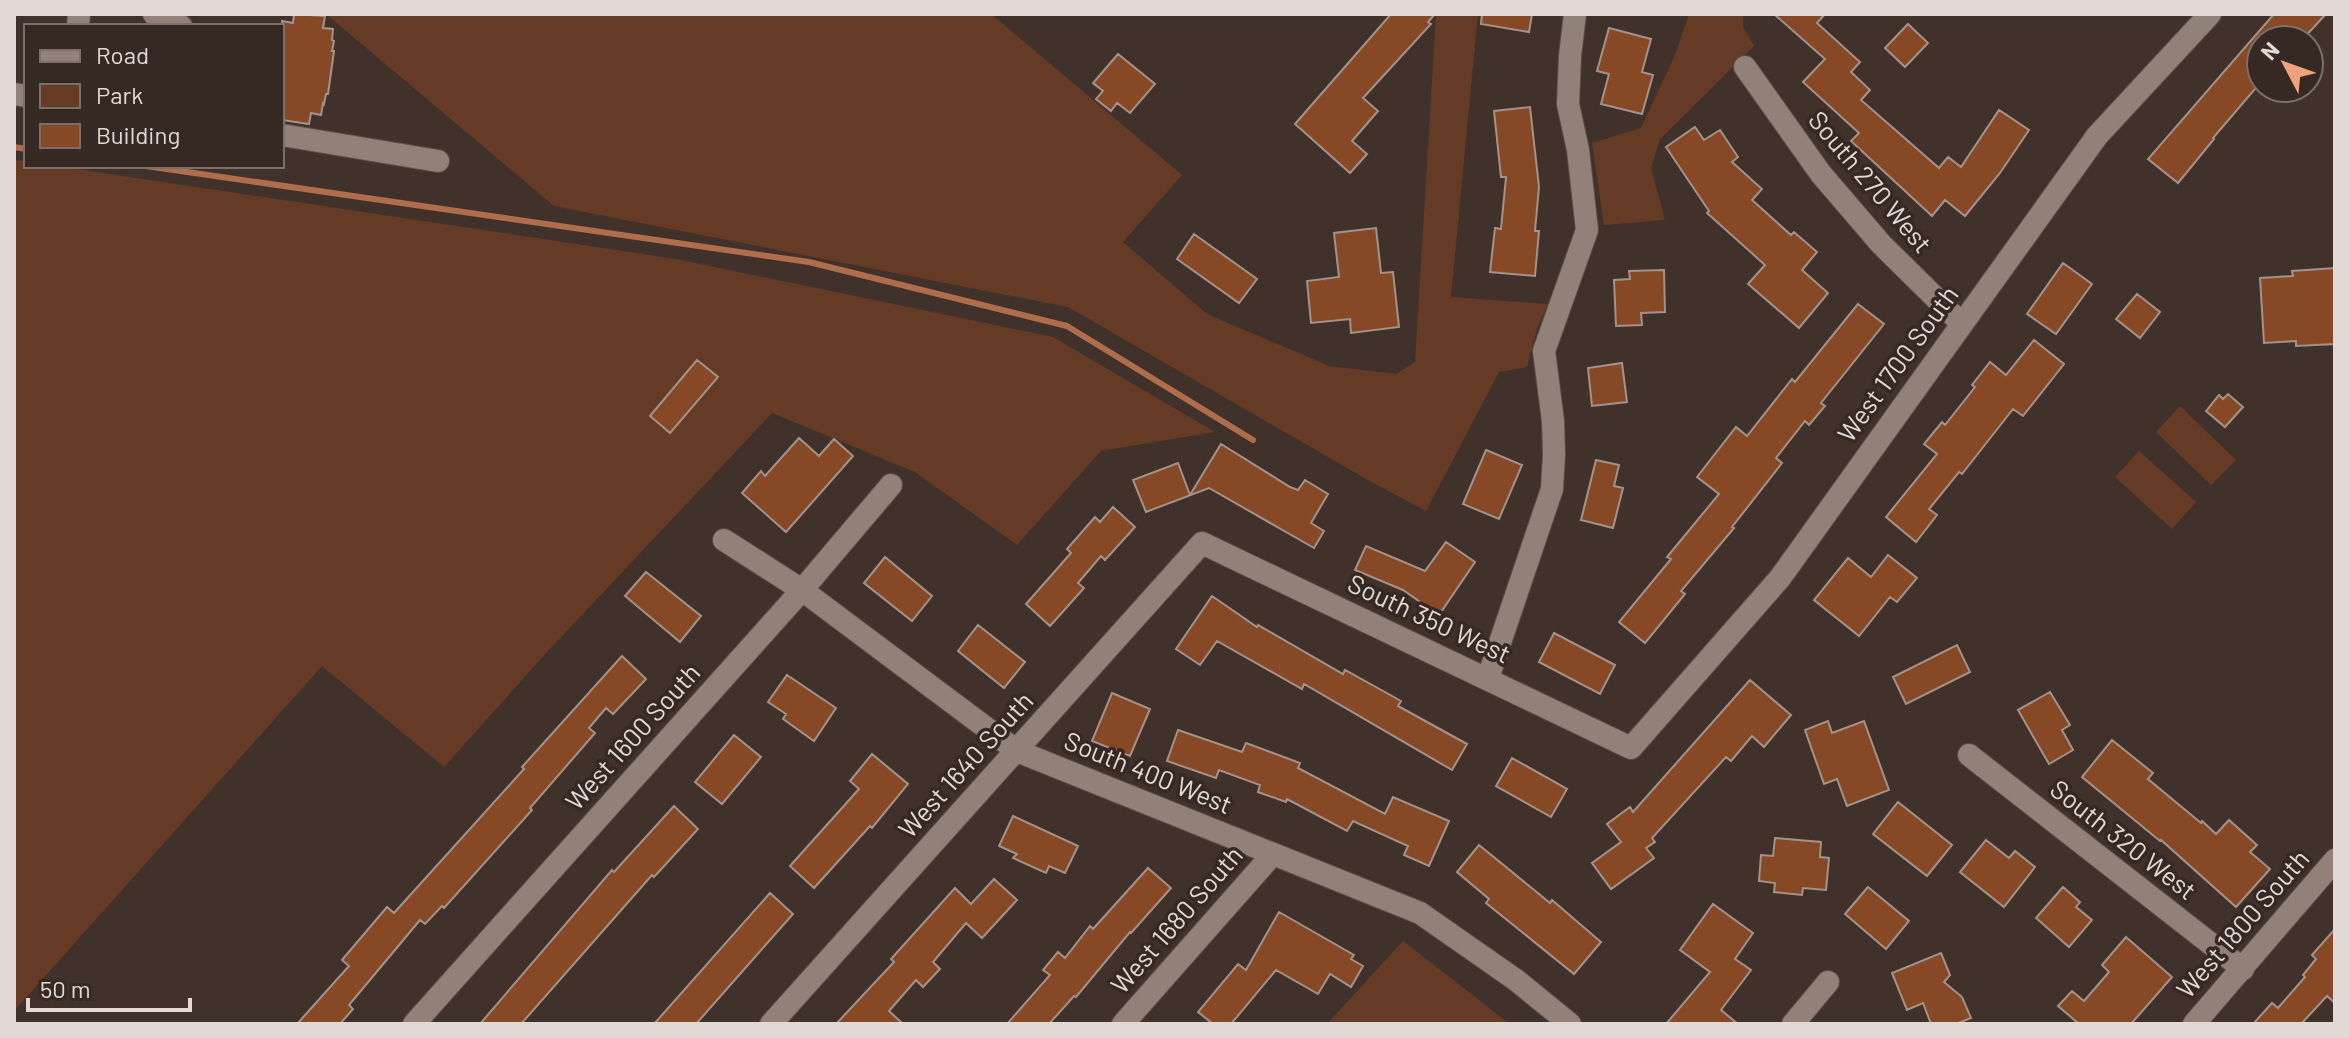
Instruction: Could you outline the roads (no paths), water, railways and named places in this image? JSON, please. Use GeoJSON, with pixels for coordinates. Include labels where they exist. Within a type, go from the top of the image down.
{"type":"FeatureCollection","features":[{"type":"Feature","properties":{"kind":"street"},"geometry":{"type":"LineString","coordinates":[[154,14],[176,24]]}},
{"type":"Feature","properties":{"kind":"street"},"geometry":{"type":"LineString","coordinates":[[1488,678],[1552,489],[1553,421],[1544,351],[1587,230],[1578,150],[1568,104],[1575,14]]}},
{"type":"Feature","properties":{"kind":"street","name":"West 1700 South"},"geometry":{"type":"LineString","coordinates":[[1631,748],[1780,578],[2097,136],[2188,23],[2210,14]]}},
{"type":"Feature","properties":{"kind":"street","name":"South 270 West"},"geometry":{"type":"LineString","coordinates":[[1745,67],[1821,174],[1881,244],[1962,324]]}},
{"type":"Feature","properties":{"kind":"street"},"geometry":{"type":"LineString","coordinates":[[284,135],[438,161]]}},
{"type":"Feature","properties":{"kind":"street","name":"West 1600 South"},"geometry":{"type":"LineString","coordinates":[[414,1024],[802,590],[891,485]]}},
{"type":"Feature","properties":{"kind":"street","name":"South 400 West"},"geometry":{"type":"LineString","coordinates":[[724,540],[802,590],[1017,751],[1420,913],[1516,980],[1570,1024]]}},
{"type":"Feature","properties":{"kind":"street","name":"South 350 West"},"geometry":{"type":"LineString","coordinates":[[1202,543],[1631,748]]}},
{"type":"Feature","properties":{"kind":"street","name":"West 1640 South"},"geometry":{"type":"LineString","coordinates":[[771,1024],[1202,543]]}},
{"type":"Feature","properties":{"kind":"street","name":"South 320 West"},"geometry":{"type":"LineString","coordinates":[[1969,755],[2243,969]]}},
{"type":"Feature","properties":{"kind":"street","name":"West 1680 South"},"geometry":{"type":"LineString","coordinates":[[1123,1024],[1273,854]]}},
{"type":"Feature","properties":{"kind":"street","name":"West 1800 South"},"geometry":{"type":"LineString","coordinates":[[2194,1024],[2335,860]]}},
{"type":"Feature","properties":{"kind":"street"},"geometry":{"type":"LineString","coordinates":[[1793,1024],[1828,982]]}},
{"type":"Feature","properties":{"kind":"waterway"},"geometry":{"type":"LineString","coordinates":[[14,147],[24,149]]}},
{"type":"Feature","properties":{"kind":"waterway"},"geometry":{"type":"LineString","coordinates":[[160,168],[809,262],[1067,326],[1253,440]]}}]}
